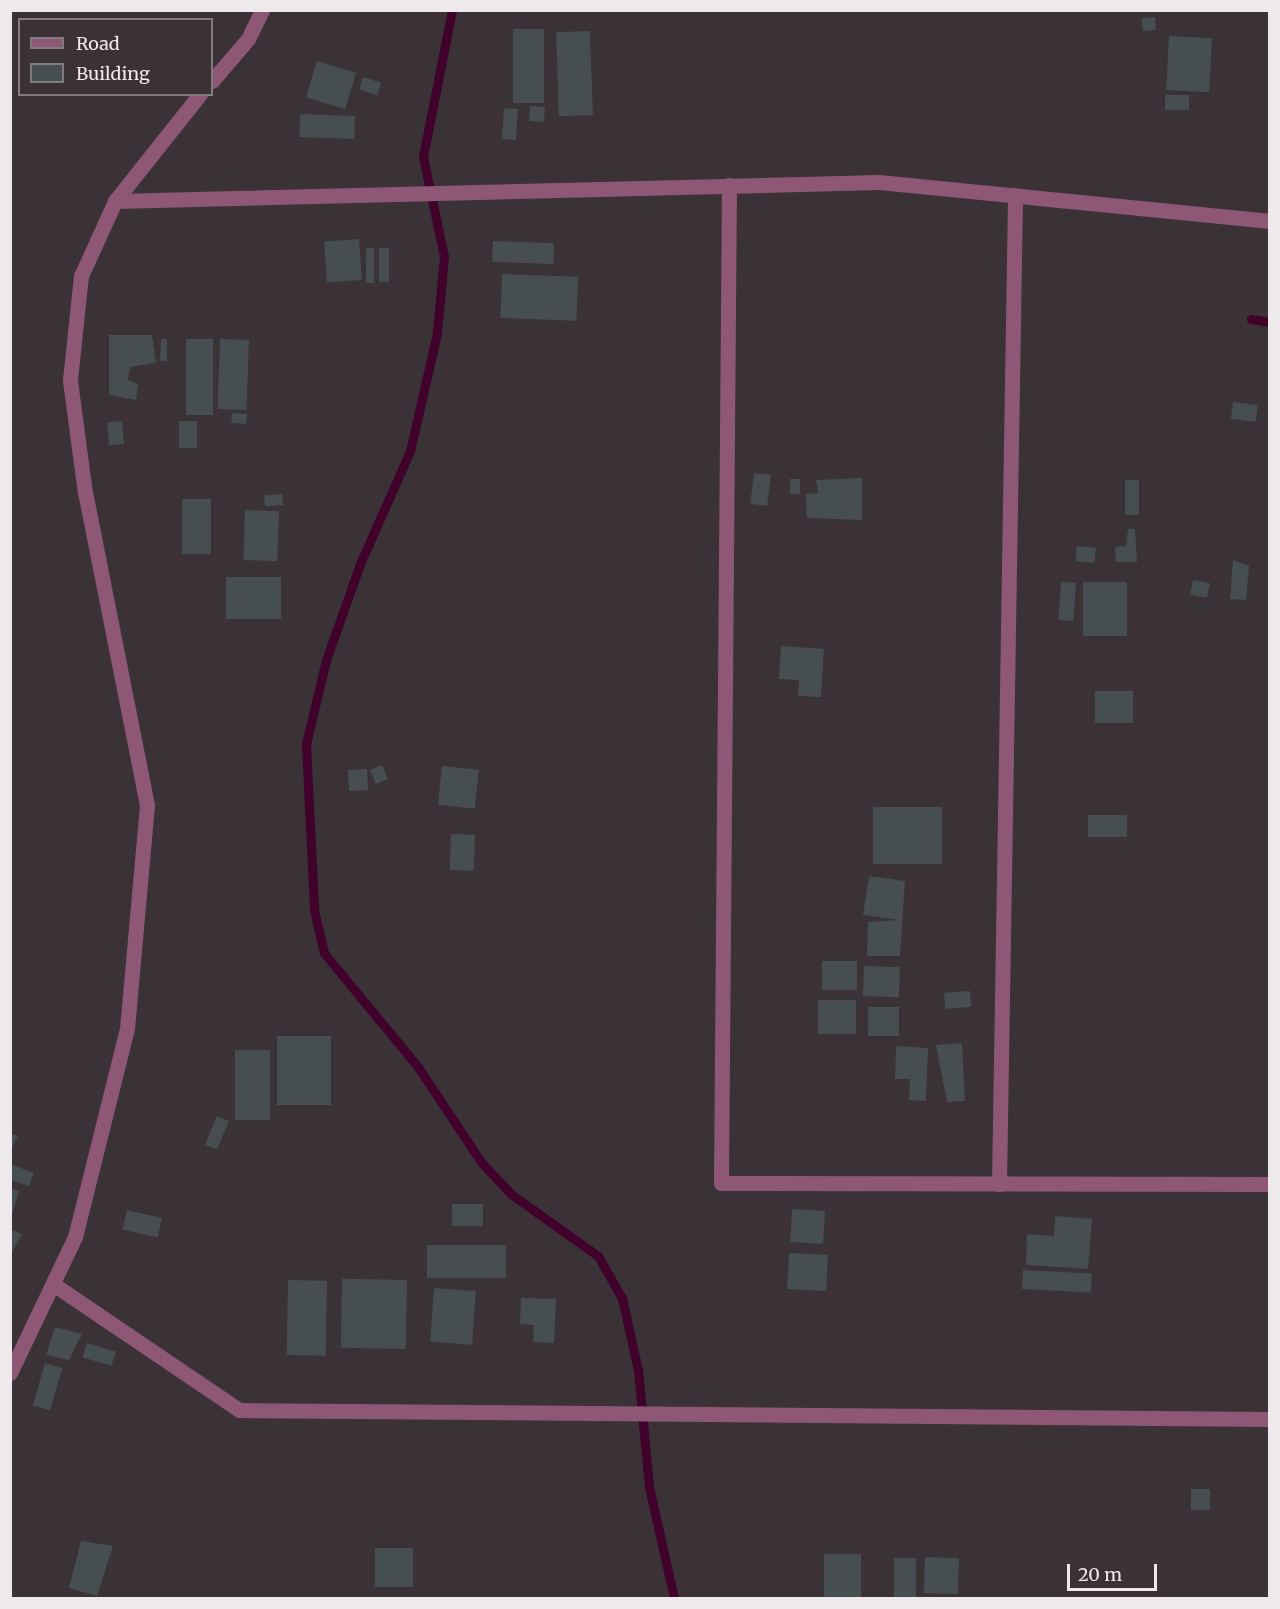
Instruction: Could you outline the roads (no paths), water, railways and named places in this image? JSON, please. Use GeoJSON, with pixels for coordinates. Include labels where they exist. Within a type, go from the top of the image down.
{"type":"FeatureCollection","features":[{"type":"Feature","properties":{"kind":"street"},"geometry":{"type":"LineString","coordinates":[[213,80],[248,39],[262,10]]}},
{"type":"Feature","properties":{"kind":"street"},"geometry":{"type":"LineString","coordinates":[[10,1373],[75,1237],[127,1029],[147,805],[85,493],[70,380],[81,276],[115,201],[198,96]]}},
{"type":"Feature","properties":{"kind":"street"},"geometry":{"type":"LineString","coordinates":[[115,201],[879,182],[1269,221]]}},
{"type":"Feature","properties":{"kind":"street"},"geometry":{"type":"LineString","coordinates":[[729,185],[721,1183],[1269,1184]]}},
{"type":"Feature","properties":{"kind":"street"},"geometry":{"type":"LineString","coordinates":[[999,1184],[1015,195]]}},
{"type":"Feature","properties":{"kind":"street"},"geometry":{"type":"LineString","coordinates":[[53,1284],[239,1410],[1269,1419]]}},
{"type":"Feature","properties":{"kind":"waterway"},"geometry":{"type":"LineString","coordinates":[[452,10],[423,157],[444,257],[437,333],[410,451],[360,564],[326,660],[306,744],[314,910],[324,953],[418,1067],[481,1162],[511,1194],[598,1256],[622,1298],[638,1370],[649,1487],[674,1598]]}},
{"type":"Feature","properties":{"kind":"waterway"},"geometry":{"type":"LineString","coordinates":[[1251,319],[1270,322]]}}]}
